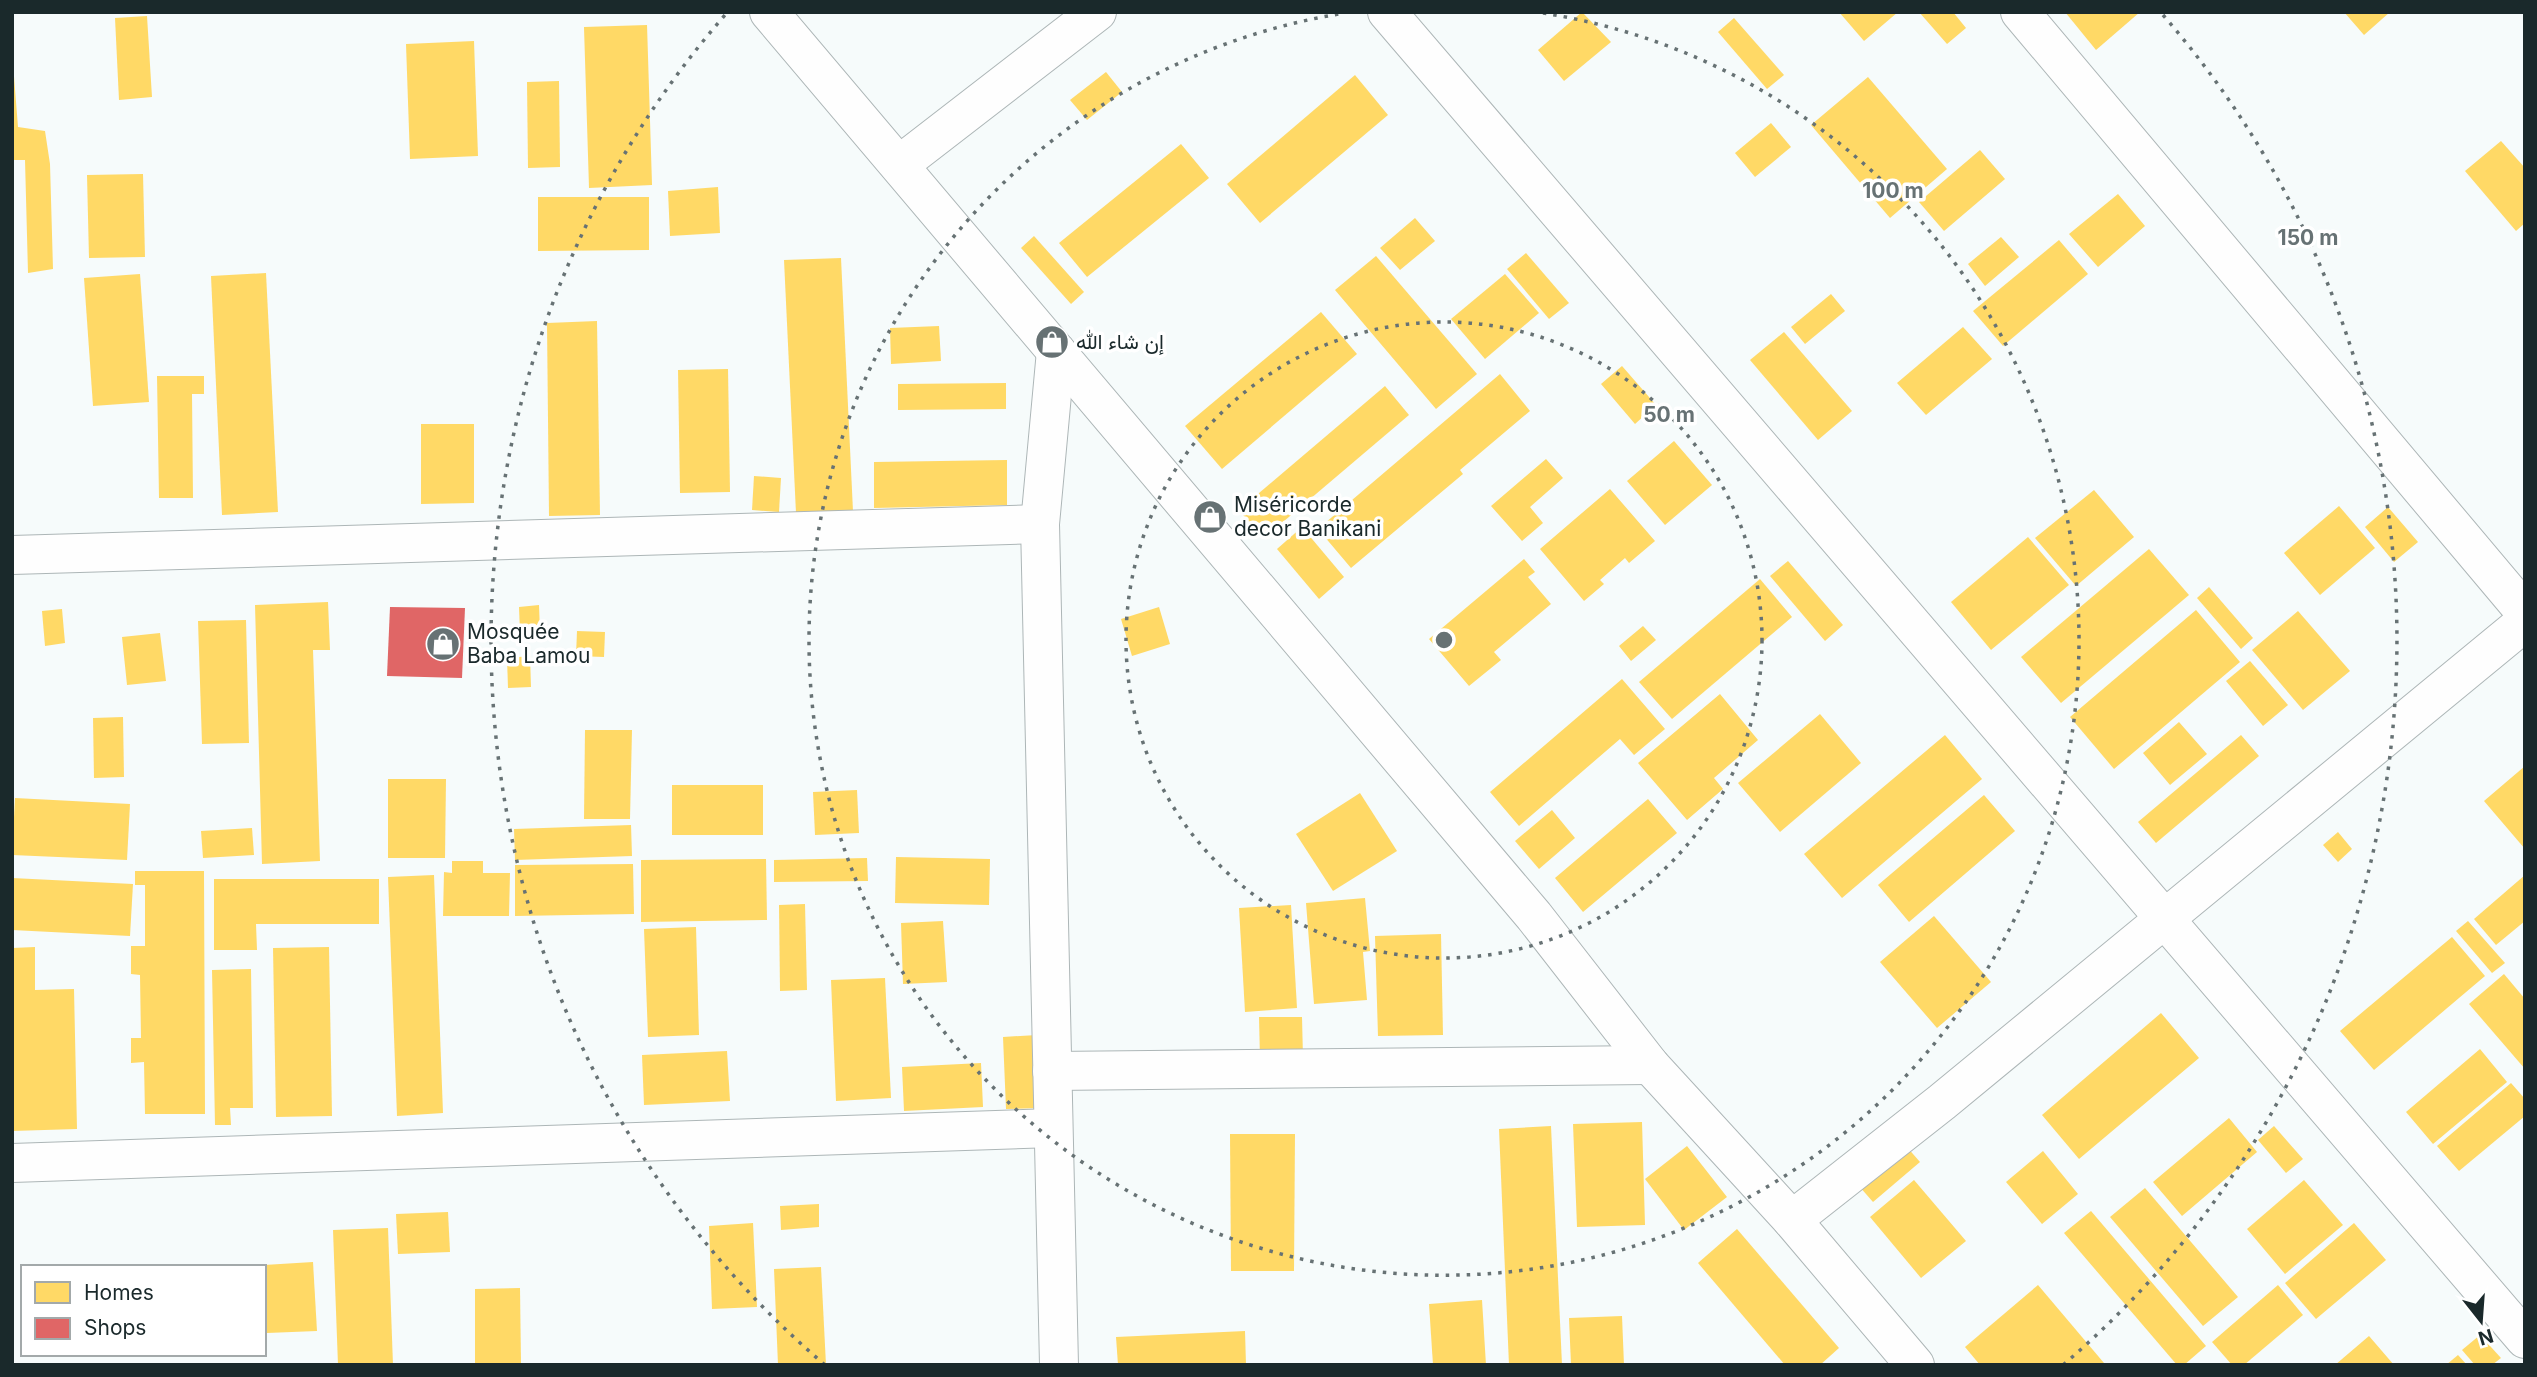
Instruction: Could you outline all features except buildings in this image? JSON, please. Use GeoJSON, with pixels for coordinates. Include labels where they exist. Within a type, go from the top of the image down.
{"type":"FeatureCollection","features":[{"type":"Feature","properties":{"kind":"street"},"geometry":{"type":"LineString","coordinates":[[769,12],[1534,916],[1650,1065],[1792,1220],[1915,1365]]}},
{"type":"Feature","properties":{"kind":"street"},"geometry":{"type":"LineString","coordinates":[[899,165],[1097,12]]}},
{"type":"Feature","properties":{"kind":"street"},"geometry":{"type":"LineString","coordinates":[[1387,12],[2525,1339]]}},
{"type":"Feature","properties":{"kind":"street"},"geometry":{"type":"LineString","coordinates":[[2020,12],[2525,612]]}},
{"type":"Feature","properties":{"kind":"street"},"geometry":{"type":"LineString","coordinates":[[1056,351],[1040,524],[1059,1365]]}},
{"type":"Feature","properties":{"kind":"street"},"geometry":{"type":"LineString","coordinates":[[12,555],[1040,524]]}},
{"type":"Feature","properties":{"kind":"street"},"geometry":{"type":"LineString","coordinates":[[1792,1220],[1942,1102],[2525,622]]}},
{"type":"Feature","properties":{"kind":"street"},"geometry":{"type":"LineString","coordinates":[[1052,1071],[1650,1065]]}},
{"type":"Feature","properties":{"kind":"street"},"geometry":{"type":"LineString","coordinates":[[12,1163],[1053,1128]]}},
{"type":"Feature","properties":{"kind":"place","name":"إن شاء الله"},"geometry":{"type":"Point","coordinates":[1052,342]}},
{"type":"Feature","properties":{"kind":"place","name":"Miséricorde decor Banikani"},"geometry":{"type":"Point","coordinates":[1210,517]}},
{"type":"Feature","properties":{"kind":"place","name":"Mosquée Baba Lamou"},"geometry":{"type":"Point","coordinates":[443,644]}}]}
